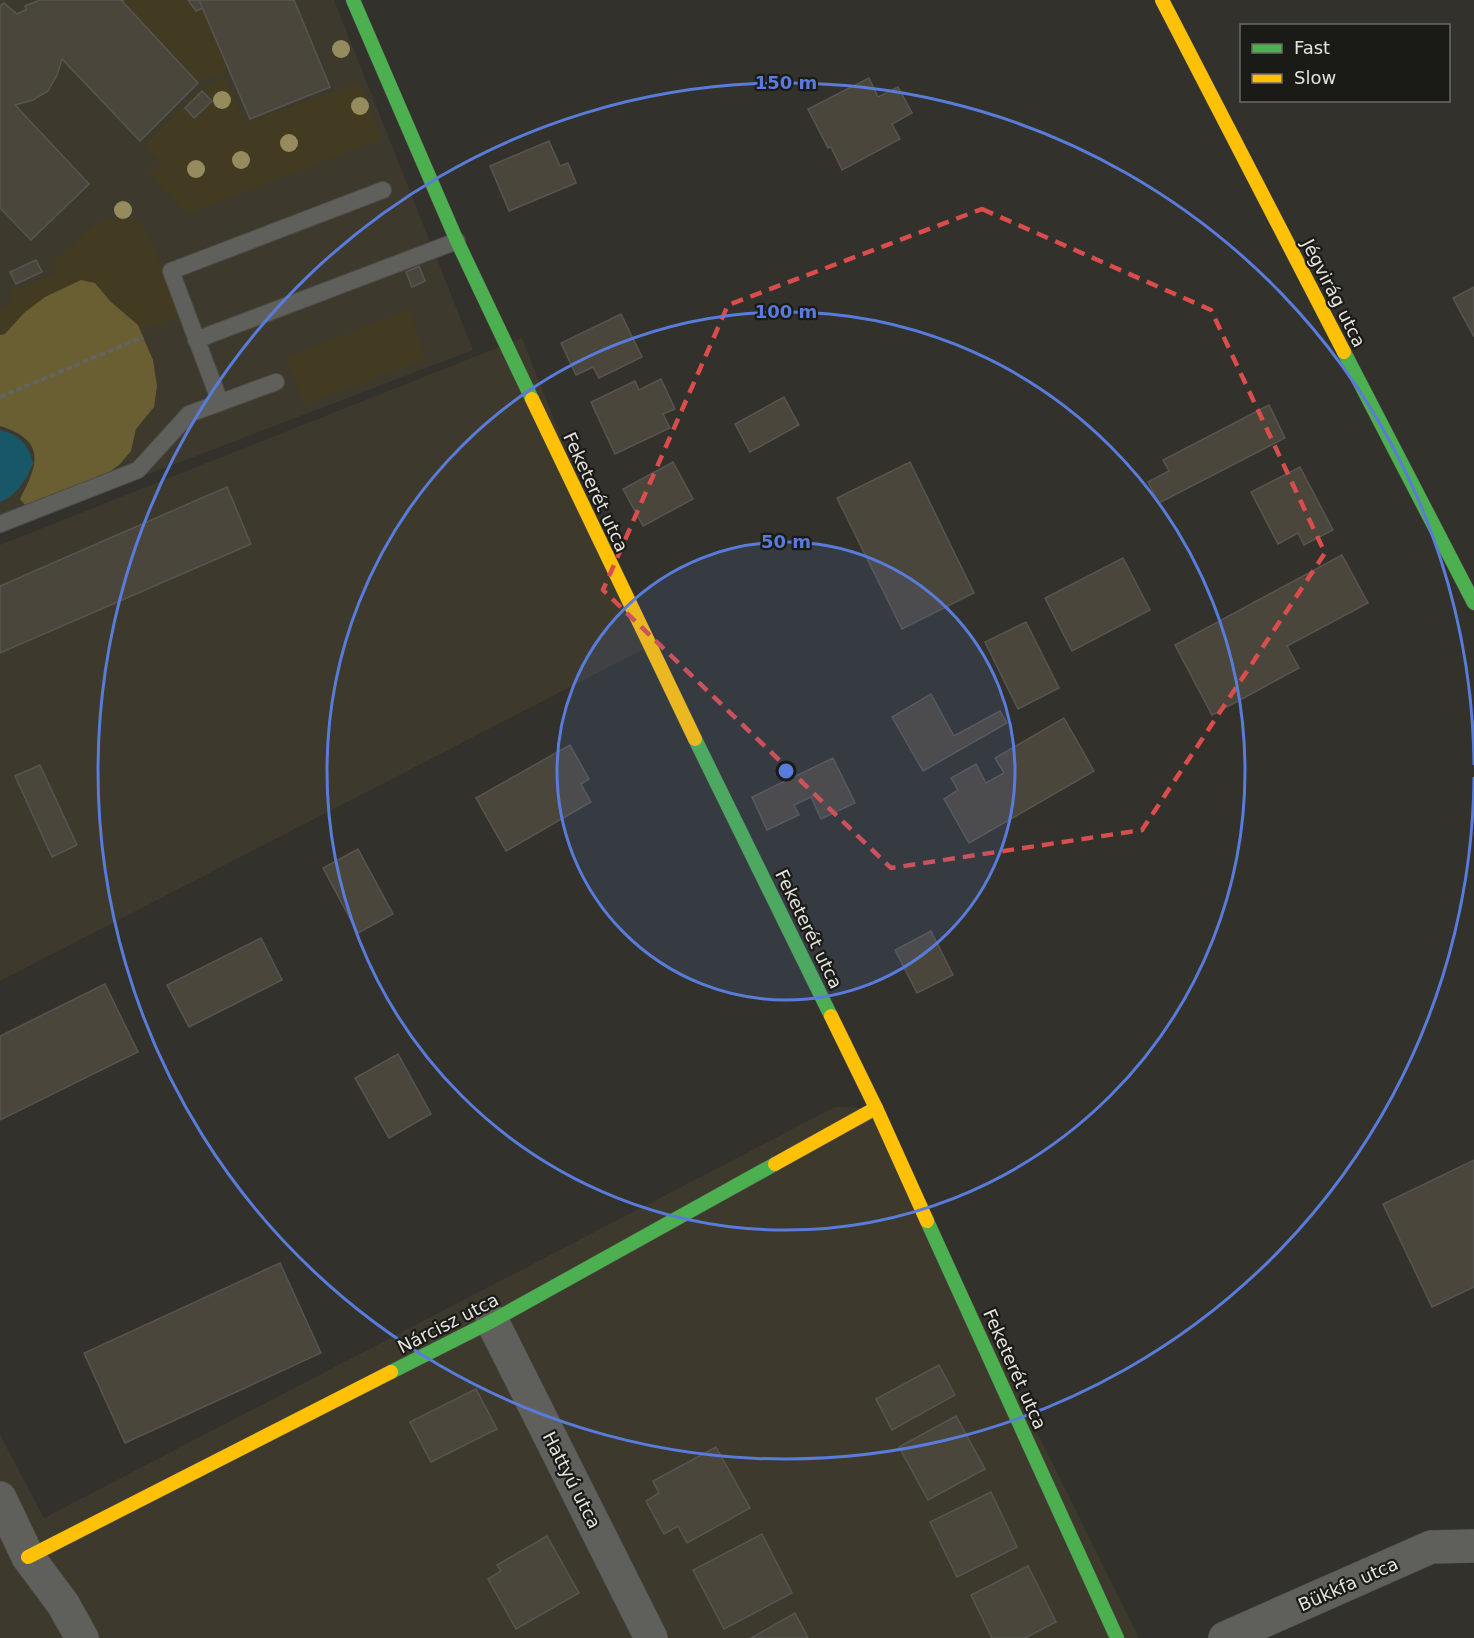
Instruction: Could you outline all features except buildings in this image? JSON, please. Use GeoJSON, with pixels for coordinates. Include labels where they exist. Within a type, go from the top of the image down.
{"type":"FeatureCollection","features":[{"type":"Feature","properties":{"kind":"street","name":"Feketerét utca"},"geometry":{"type":"LineString","coordinates":[[353,0],[457,241],[621,588],[876,1107],[1117,1638]]}},
{"type":"Feature","properties":{"kind":"street","name":"Jégvirág utca"},"geometry":{"type":"LineString","coordinates":[[1162,0],[1474,603]]}},
{"type":"Feature","properties":{"kind":"street","name":"Nárcisz utca"},"geometry":{"type":"LineString","coordinates":[[28,1557],[492,1321],[876,1107]]}},
{"type":"Feature","properties":{"kind":"street","name":"Hattyú utca"},"geometry":{"type":"LineString","coordinates":[[492,1321],[651,1638]]}},
{"type":"Feature","properties":{"kind":"street"},"geometry":{"type":"LineString","coordinates":[[0,1498],[28,1557],[63,1604],[82,1638]]}},
{"type":"Feature","properties":{"kind":"street","name":"Bükkfa utca"},"geometry":{"type":"LineString","coordinates":[[1226,1638],[1431,1547],[1474,1546]]}},
{"type":"Feature","properties":{"kind":"lane"},"geometry":{"type":"LineString","coordinates":[[220,402],[171,271],[383,190]]}},
{"type":"Feature","properties":{"kind":"lane"},"geometry":{"type":"LineString","coordinates":[[196,340],[457,241]]}},
{"type":"Feature","properties":{"kind":"lane"},"geometry":{"type":"LineString","coordinates":[[0,524],[138,470],[189,414],[276,382]]}},
{"type":"Feature","properties":{"kind":"path"},"geometry":{"type":"LineString","coordinates":[[0,397],[143,337]]}},
{"type":"Feature","properties":{"kind":"highlighted area"},"geometry":{"type":"Polygon","coordinates":[[[982,209],[1211,310],[1325,553],[1142,830],[891,868],[603,590],[728,305],[982,209]]]}},
{"type":"Feature","properties":{"kind":"shaded area"},"geometry":{"type":"Polygon","coordinates":[[[0,0],[334,0],[473,350],[0,531],[0,0]]]}},
{"type":"Feature","properties":{"kind":"shaded area"},"geometry":{"type":"Polygon","coordinates":[[[188,0],[196,11],[203,8],[229,70],[198,83],[122,1],[188,0]]]}},
{"type":"Feature","properties":{"kind":"shaded area"},"geometry":{"type":"Polygon","coordinates":[[[224,76],[246,123],[359,82],[381,139],[188,214],[148,174],[160,162],[144,145],[203,87],[224,76]]]}},
{"type":"Feature","properties":{"kind":"shaded area"},"geometry":{"type":"Polygon","coordinates":[[[119,217],[135,219],[147,231],[181,316],[153,326],[142,326],[119,310],[95,283],[24,313],[5,334],[0,335],[0,309],[11,303],[10,291],[57,272],[52,263],[97,223],[119,217]]]}},
{"type":"Feature","properties":{"kind":"shaded area"},"geometry":{"type":"Polygon","coordinates":[[[81,280],[95,283],[111,302],[138,325],[153,360],[157,386],[154,407],[136,429],[131,451],[120,464],[98,481],[62,495],[25,505],[20,499],[31,475],[34,455],[32,446],[25,438],[0,426],[0,335],[5,334],[24,313],[45,297],[81,280]]]}},
{"type":"Feature","properties":{"kind":"shaded area"},"geometry":{"type":"Polygon","coordinates":[[[409,309],[426,359],[304,404],[286,358],[409,309]]]}},
{"type":"Feature","properties":{"kind":"shaded area"},"geometry":{"type":"Polygon","coordinates":[[[522,338],[644,649],[0,981],[0,545],[522,338]]]}},
{"type":"Feature","properties":{"kind":"shaded area"},"geometry":{"type":"Polygon","coordinates":[[[835,1107],[876,1108],[1139,1638],[0,1638],[0,1435],[44,1518],[835,1107]]]}},
{"type":"Feature","properties":{"kind":"water"},"geometry":{"type":"Polygon","coordinates":[[[0,430],[22,441],[33,463],[21,486],[0,502],[0,430]]]}},
{"type":"Feature","properties":{"kind":"traffic: fast"},"geometry":{"type":"LineString","coordinates":[[353,0],[457,241],[532,399]]}},
{"type":"Feature","properties":{"kind":"traffic: fast"},"geometry":{"type":"LineString","coordinates":[[1344,352],[1474,603]]}},
{"type":"Feature","properties":{"kind":"traffic: fast"},"geometry":{"type":"LineString","coordinates":[[695,739],[831,1016]]}},
{"type":"Feature","properties":{"kind":"traffic: fast"},"geometry":{"type":"LineString","coordinates":[[391,1372],[492,1321],[775,1164]]}},
{"type":"Feature","properties":{"kind":"traffic: fast"},"geometry":{"type":"LineString","coordinates":[[927,1221],[1117,1638]]}},
{"type":"Feature","properties":{"kind":"traffic: slow"},"geometry":{"type":"LineString","coordinates":[[1162,0],[1344,352]]}},
{"type":"Feature","properties":{"kind":"traffic: slow"},"geometry":{"type":"LineString","coordinates":[[532,399],[695,739]]}},
{"type":"Feature","properties":{"kind":"traffic: slow"},"geometry":{"type":"LineString","coordinates":[[831,1016],[927,1221]]}},
{"type":"Feature","properties":{"kind":"traffic: slow"},"geometry":{"type":"LineString","coordinates":[[775,1164],[876,1108]]}},
{"type":"Feature","properties":{"kind":"traffic: slow"},"geometry":{"type":"LineString","coordinates":[[28,1557],[391,1372]]}}]}
